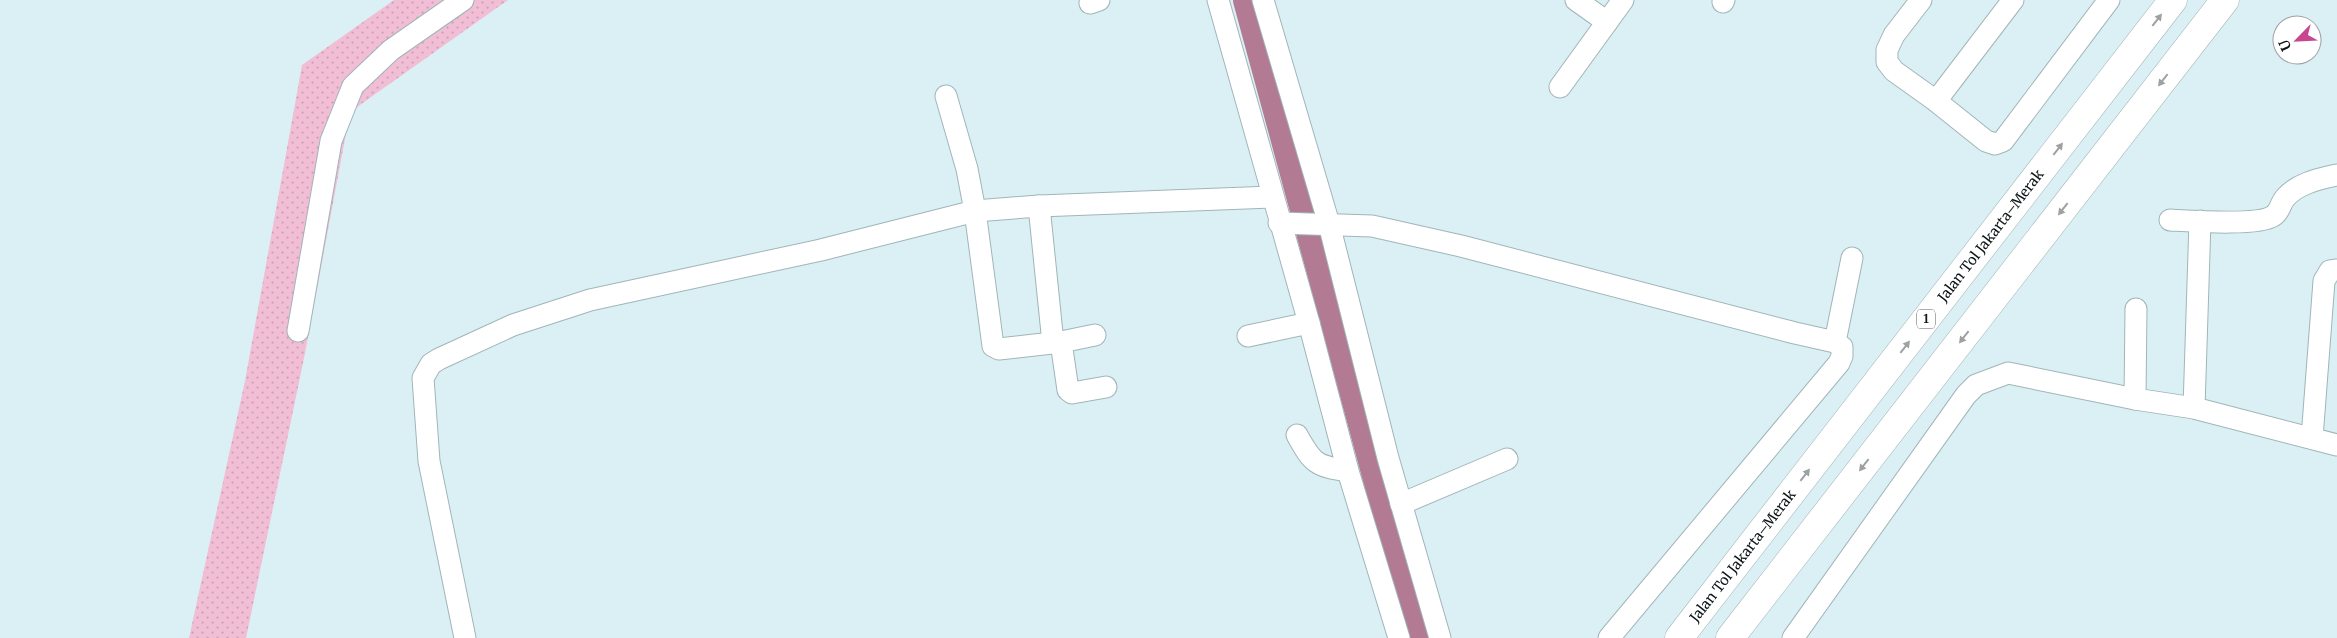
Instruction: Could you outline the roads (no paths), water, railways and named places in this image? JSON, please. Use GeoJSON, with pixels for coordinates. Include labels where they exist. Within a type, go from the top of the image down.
{"type":"FeatureCollection","features":[{"type":"Feature","properties":{"kind":"highway","name":"Jalan Tol Jakarta–Merak"},"geometry":{"type":"LineString","coordinates":[[1679,638],[2173,0]]}},
{"type":"Feature","properties":{"kind":"highway"},"geometry":{"type":"LineString","coordinates":[[1730,638],[2224,0]]}},
{"type":"Feature","properties":{"kind":"street"},"geometry":{"type":"LineString","coordinates":[[298,331],[331,141],[353,86],[391,50],[463,0]]}},
{"type":"Feature","properties":{"kind":"street"},"geometry":{"type":"LineString","coordinates":[[1218,0],[1272,197],[1283,222],[1348,471],[1399,638]]}},
{"type":"Feature","properties":{"kind":"street"},"geometry":{"type":"LineString","coordinates":[[1263,0],[1319,224],[1440,638]]}},
{"type":"Feature","properties":{"kind":"street"},"geometry":{"type":"LineString","coordinates":[[1576,0],[1607,22]]}},
{"type":"Feature","properties":{"kind":"street"},"geometry":{"type":"LineString","coordinates":[[1560,87],[1623,0]]}},
{"type":"Feature","properties":{"kind":"street"},"geometry":{"type":"LineString","coordinates":[[1921,0],[1894,35],[1886,50],[1887,62],[1894,71],[1936,101],[1986,141],[1995,144],[2003,141],[2109,0]]}},
{"type":"Feature","properties":{"kind":"street"},"geometry":{"type":"LineString","coordinates":[[1936,101],[2013,0]]}},
{"type":"Feature","properties":{"kind":"street"},"geometry":{"type":"LineString","coordinates":[[946,96],[967,169],[975,211],[993,346],[999,349],[1095,335]]}},
{"type":"Feature","properties":{"kind":"street"},"geometry":{"type":"LineString","coordinates":[[2170,220],[2267,219],[2277,213],[2284,199],[2299,187],[2337,175]]}},
{"type":"Feature","properties":{"kind":"street"},"geometry":{"type":"LineString","coordinates":[[465,638],[429,461],[424,378],[431,364],[513,325],[590,300],[821,250],[975,211],[1040,206],[1272,197]]}},
{"type":"Feature","properties":{"kind":"street"},"geometry":{"type":"LineString","coordinates":[[1040,206],[1057,342],[1068,390],[1072,393],[1106,387]]}},
{"type":"Feature","properties":{"kind":"street"},"geometry":{"type":"LineString","coordinates":[[2194,408],[2200,221]]}},
{"type":"Feature","properties":{"kind":"street"},"geometry":{"type":"LineString","coordinates":[[1283,222],[1372,226],[1443,242],[1835,342],[1842,347],[1842,356],[1839,363],[1609,638]]}},
{"type":"Feature","properties":{"kind":"street"},"geometry":{"type":"LineString","coordinates":[[1835,342],[1852,258]]}},
{"type":"Feature","properties":{"kind":"street"},"geometry":{"type":"LineString","coordinates":[[2312,438],[2324,281],[2330,272],[2337,270]]}},
{"type":"Feature","properties":{"kind":"street"},"geometry":{"type":"LineString","coordinates":[[2135,399],[2136,309]]}},
{"type":"Feature","properties":{"kind":"street"},"geometry":{"type":"LineString","coordinates":[[1248,336],[1309,322]]}},
{"type":"Feature","properties":{"kind":"street"},"geometry":{"type":"LineString","coordinates":[[1793,638],[1952,412],[1976,385],[2008,373],[2135,399],[2194,408],[2337,444]]}},
{"type":"Feature","properties":{"kind":"street"},"geometry":{"type":"LineString","coordinates":[[1297,435],[1306,451],[1323,467],[1348,471]]}},
{"type":"Feature","properties":{"kind":"street"},"geometry":{"type":"LineString","coordinates":[[1401,504],[1507,459]]}},
{"type":"Feature","properties":{"kind":"waterway"},"geometry":{"type":"LineString","coordinates":[[1248,0],[1421,638]]}}]}
